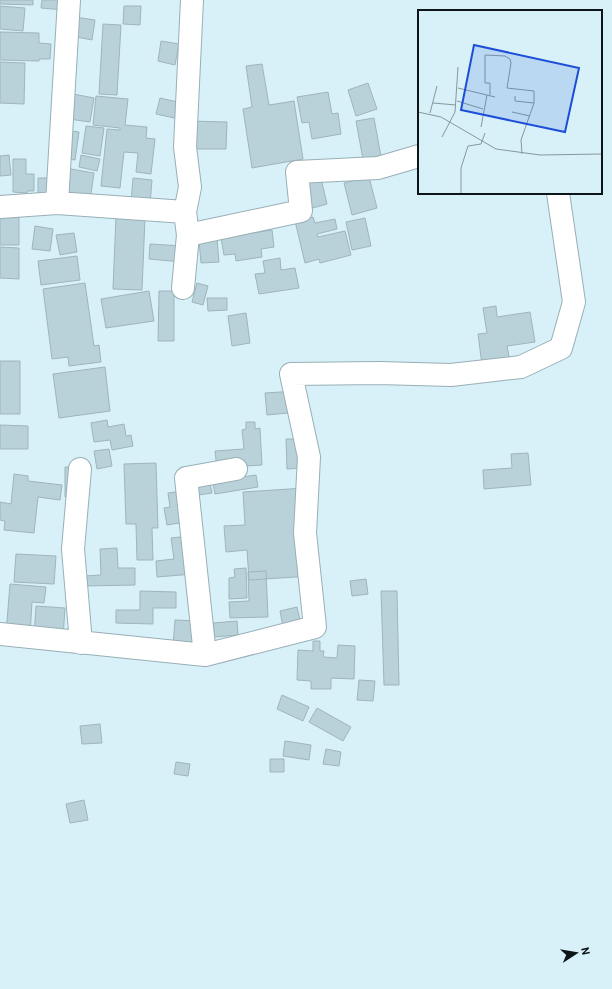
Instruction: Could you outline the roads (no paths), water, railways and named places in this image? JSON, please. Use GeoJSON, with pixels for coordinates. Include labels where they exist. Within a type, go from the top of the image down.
{"type":"FeatureCollection","features":[{"type":"Feature","properties":{"kind":"street"},"geometry":{"type":"LineString","coordinates":[[57,203],[69,0]]}},
{"type":"Feature","properties":{"kind":"street"},"geometry":{"type":"LineString","coordinates":[[183,288],[188,235],[185,212],[190,187],[185,147],[192,0]]}},
{"type":"Feature","properties":{"kind":"street"},"geometry":{"type":"LineString","coordinates":[[188,235],[301,211],[297,172],[378,168],[418,156]]}},
{"type":"Feature","properties":{"kind":"street"},"geometry":{"type":"LineString","coordinates":[[0,634],[205,654],[316,627],[305,533],[309,457],[291,374],[379,373],[451,375],[521,367],[561,348],[574,302],[558,194]]}},
{"type":"Feature","properties":{"kind":"street"},"geometry":{"type":"LineString","coordinates":[[0,207],[57,203],[185,212]]}},
{"type":"Feature","properties":{"kind":"street"},"geometry":{"type":"LineString","coordinates":[[80,469],[73,549],[81,643]]}},
{"type":"Feature","properties":{"kind":"street"},"geometry":{"type":"LineString","coordinates":[[205,654],[186,478],[236,469]]}}]}
